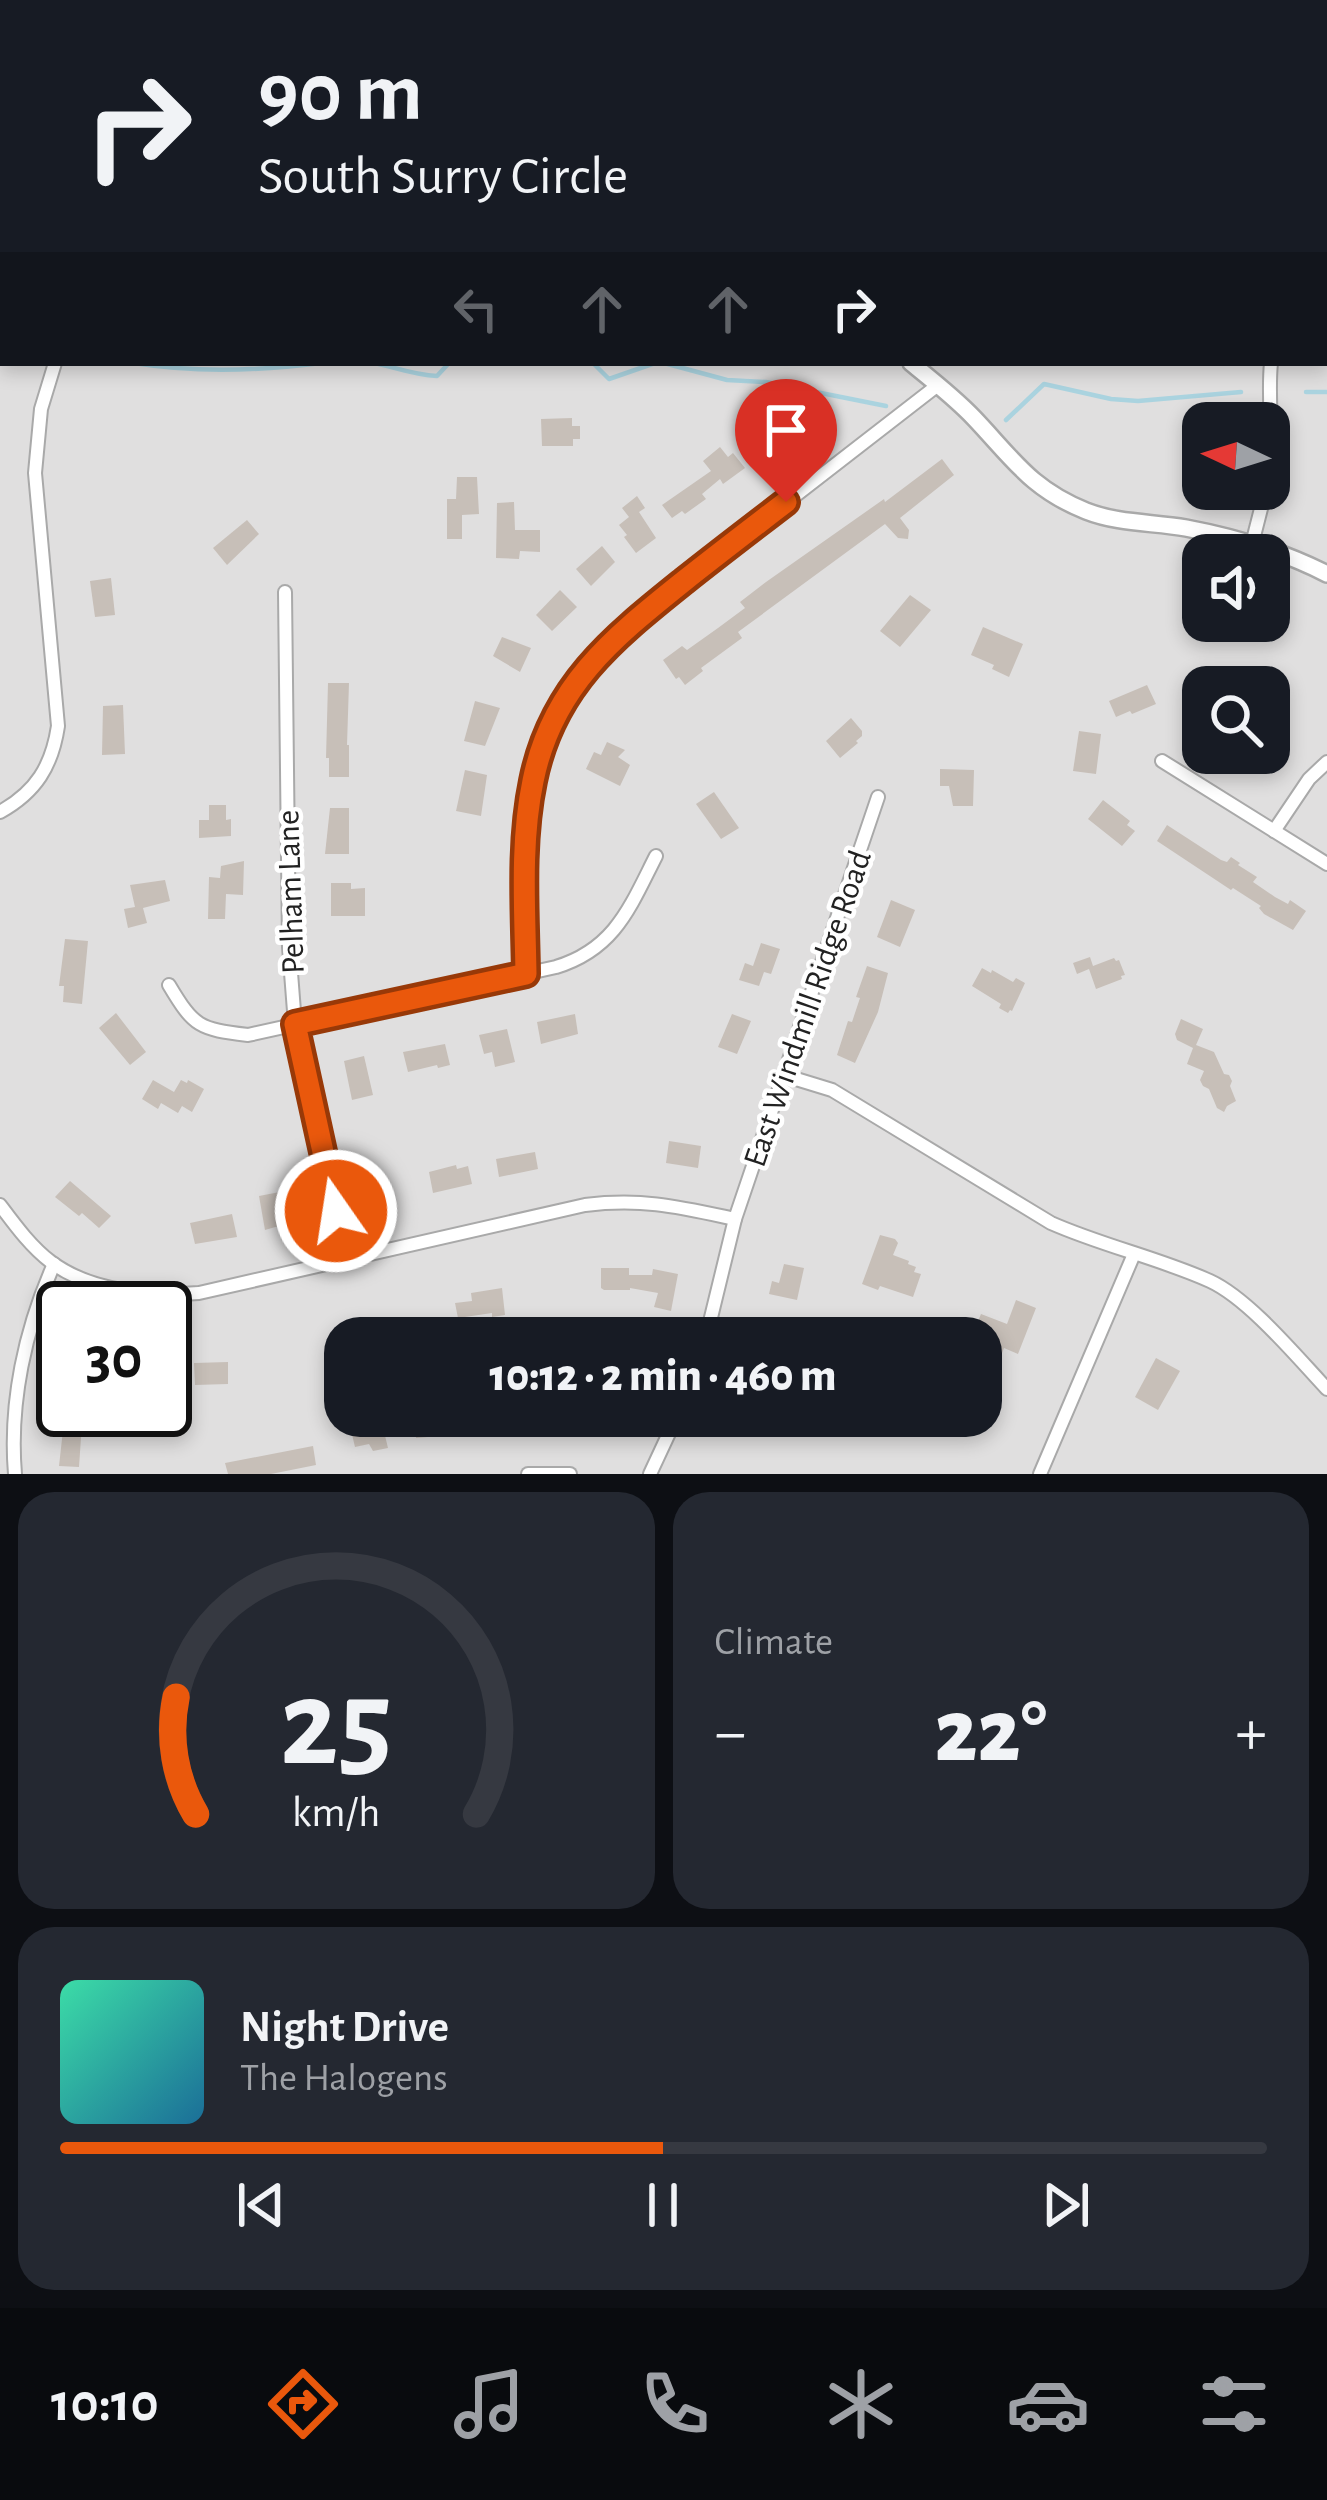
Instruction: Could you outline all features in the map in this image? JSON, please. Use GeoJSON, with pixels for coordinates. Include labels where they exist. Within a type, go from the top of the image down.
{"type":"FeatureCollection","features":[{"type":"Feature","properties":{"kind":"street"},"geometry":{"type":"LineString","coordinates":[[0,812],[44,775],[58,726],[35,473],[41,409],[54,366]]}},
{"type":"Feature","properties":{"kind":"street"},"geometry":{"type":"LineString","coordinates":[[915,366],[972,416],[1027,478],[1055,497],[1090,513],[1212,534]]}},
{"type":"Feature","properties":{"kind":"street"},"geometry":{"type":"LineString","coordinates":[[1270,402],[1271,366]]}},
{"type":"Feature","properties":{"kind":"street"},"geometry":{"type":"LineString","coordinates":[[526,974],[524,879],[532,782],[544,739],[583,671],[631,623],[938,385]]}},
{"type":"Feature","properties":{"kind":"street"},"geometry":{"type":"LineString","coordinates":[[1290,559],[1327,574]]}},
{"type":"Feature","properties":{"kind":"street","name":"Pelham Lane"},"geometry":{"type":"LineString","coordinates":[[285,592],[289,946],[295,1024],[346,1258]]}},
{"type":"Feature","properties":{"kind":"street"},"geometry":{"type":"LineString","coordinates":[[1162,761],[1327,864]]}},
{"type":"Feature","properties":{"kind":"street"},"geometry":{"type":"LineString","coordinates":[[1274,831],[1327,762]]}},
{"type":"Feature","properties":{"kind":"street","name":"East Windmill Ridge Road"},"geometry":{"type":"LineString","coordinates":[[711,1317],[735,1219],[878,797]]}},
{"type":"Feature","properties":{"kind":"street"},"geometry":{"type":"LineString","coordinates":[[169,985],[188,1018],[215,1031],[248,1035],[579,960],[602,944],[622,920],[656,856]]}},
{"type":"Feature","properties":{"kind":"street"},"geometry":{"type":"LineString","coordinates":[[783,1075],[832,1090],[1052,1223],[1214,1282],[1260,1319],[1327,1388]]}},
{"type":"Feature","properties":{"kind":"street"},"geometry":{"type":"LineString","coordinates":[[0,1205],[54,1264],[123,1291],[173,1294],[199,1293],[585,1205],[663,1204],[735,1219]]}},
{"type":"Feature","properties":{"kind":"street"},"geometry":{"type":"LineString","coordinates":[[1040,1474],[1134,1255]]}},
{"type":"Feature","properties":{"kind":"street"},"geometry":{"type":"LineString","coordinates":[[15,1474],[19,1381],[30,1330],[54,1264]]}},
{"type":"Feature","properties":{"kind":"street"},"geometry":{"type":"LineString","coordinates":[[650,1474],[667,1437]]}},
{"type":"Feature","properties":{"kind":"street"},"geometry":{"type":"LineString","coordinates":[[528,1474],[570,1474]]}},
{"type":"Feature","properties":{"kind":"shaded area"},"geometry":{"type":"Polygon","coordinates":[[[0,366],[1327,366],[1327,1474],[0,1474],[0,366]]]}},
{"type":"Feature","properties":{"kind":"building"},"geometry":{"type":"Polygon","coordinates":[[[572,418],[572,426],[580,426],[580,439],[573,439],[573,446],[542,446],[541,419],[572,418]]]}},
{"type":"Feature","properties":{"kind":"building"},"geometry":{"type":"Polygon","coordinates":[[[720,447],[728,457],[733,453],[745,468],[723,484],[720,479],[702,494],[706,499],[672,518],[662,505],[711,471],[703,461],[720,447]]]}},
{"type":"Feature","properties":{"kind":"building"},"geometry":{"type":"Polygon","coordinates":[[[942,459],[954,475],[900,518],[909,530],[908,539],[898,538],[885,524],[738,632],[742,638],[685,685],[676,679],[663,660],[718,628],[745,608],[740,602],[766,582],[942,459]]]}},
{"type":"Feature","properties":{"kind":"building"},"geometry":{"type":"Polygon","coordinates":[[[457,477],[477,477],[479,514],[462,515],[462,539],[447,539],[447,499],[456,499],[457,477]]]}},
{"type":"Feature","properties":{"kind":"building"},"geometry":{"type":"Polygon","coordinates":[[[637,496],[645,508],[639,512],[656,538],[636,553],[619,525],[629,517],[622,508],[637,496]]]}},
{"type":"Feature","properties":{"kind":"building"},"geometry":{"type":"Polygon","coordinates":[[[514,502],[515,530],[540,530],[540,552],[520,551],[519,559],[496,558],[497,503],[514,502]]]}},
{"type":"Feature","properties":{"kind":"building"},"geometry":{"type":"Polygon","coordinates":[[[247,520],[259,534],[227,565],[213,548],[247,520]]]}},
{"type":"Feature","properties":{"kind":"building"},"geometry":{"type":"Polygon","coordinates":[[[602,546],[615,562],[591,586],[576,569],[602,546]]]}},
{"type":"Feature","properties":{"kind":"building"},"geometry":{"type":"Polygon","coordinates":[[[111,578],[115,615],[95,617],[90,581],[111,578]]]}},
{"type":"Feature","properties":{"kind":"building"},"geometry":{"type":"Polygon","coordinates":[[[560,590],[577,607],[552,631],[536,615],[560,590]]]}},
{"type":"Feature","properties":{"kind":"building"},"geometry":{"type":"Polygon","coordinates":[[[910,595],[931,610],[900,647],[880,631],[910,595]]]}},
{"type":"Feature","properties":{"kind":"building"},"geometry":{"type":"Polygon","coordinates":[[[983,627],[1023,644],[1009,677],[971,655],[983,627]]]}},
{"type":"Feature","properties":{"kind":"building"},"geometry":{"type":"Polygon","coordinates":[[[502,637],[531,648],[520,672],[493,656],[502,637]]]}},
{"type":"Feature","properties":{"kind":"building"},"geometry":{"type":"Polygon","coordinates":[[[328,683],[349,683],[349,777],[329,777],[328,683]]]}},
{"type":"Feature","properties":{"kind":"building"},"geometry":{"type":"Polygon","coordinates":[[[1147,685],[1156,704],[1116,717],[1109,701],[1147,685]]]}},
{"type":"Feature","properties":{"kind":"building"},"geometry":{"type":"Polygon","coordinates":[[[475,701],[500,708],[485,746],[464,741],[475,701]]]}},
{"type":"Feature","properties":{"kind":"building"},"geometry":{"type":"Polygon","coordinates":[[[123,705],[125,754],[102,755],[103,706],[123,705]]]}},
{"type":"Feature","properties":{"kind":"building"},"geometry":{"type":"Polygon","coordinates":[[[851,718],[862,736],[840,758],[826,741],[851,718]]]}},
{"type":"Feature","properties":{"kind":"building"},"geometry":{"type":"Polygon","coordinates":[[[1079,731],[1101,734],[1096,774],[1073,771],[1079,731]]]}},
{"type":"Feature","properties":{"kind":"building"},"geometry":{"type":"Polygon","coordinates":[[[607,742],[625,750],[618,757],[630,765],[620,786],[586,769],[594,752],[601,755],[607,742]]]}},
{"type":"Feature","properties":{"kind":"building"},"geometry":{"type":"Polygon","coordinates":[[[940,769],[974,770],[973,806],[953,806],[949,786],[940,786],[940,769]]]}},
{"type":"Feature","properties":{"kind":"building"},"geometry":{"type":"Polygon","coordinates":[[[465,770],[487,775],[481,816],[456,811],[465,770]]]}},
{"type":"Feature","properties":{"kind":"building"},"geometry":{"type":"Polygon","coordinates":[[[714,792],[739,828],[721,839],[696,804],[714,792]]]}},
{"type":"Feature","properties":{"kind":"building"},"geometry":{"type":"Polygon","coordinates":[[[1103,800],[1130,821],[1127,825],[1135,831],[1122,846],[1088,819],[1103,800]]]}},
{"type":"Feature","properties":{"kind":"building"},"geometry":{"type":"Polygon","coordinates":[[[209,805],[226,805],[231,836],[199,838],[199,820],[209,820],[209,805]]]}},
{"type":"Feature","properties":{"kind":"building"},"geometry":{"type":"Polygon","coordinates":[[[330,808],[349,808],[349,854],[325,854],[330,808]]]}},
{"type":"Feature","properties":{"kind":"building"},"geometry":{"type":"Polygon","coordinates":[[[1167,825],[1221,860],[1227,862],[1231,857],[1257,877],[1253,882],[1306,911],[1293,930],[1157,841],[1167,825]]]}},
{"type":"Feature","properties":{"kind":"building"},"geometry":{"type":"Polygon","coordinates":[[[244,861],[243,895],[226,894],[225,919],[208,919],[209,877],[220,878],[221,866],[244,861]]]}},
{"type":"Feature","properties":{"kind":"building"},"geometry":{"type":"Polygon","coordinates":[[[165,880],[170,901],[143,908],[147,923],[128,928],[124,909],[135,907],[130,885],[165,880]]]}},
{"type":"Feature","properties":{"kind":"building"},"geometry":{"type":"Polygon","coordinates":[[[331,883],[365,888],[365,916],[331,916],[331,883]]]}},
{"type":"Feature","properties":{"kind":"building"},"geometry":{"type":"Polygon","coordinates":[[[891,900],[915,910],[900,947],[877,937],[891,900]]]}},
{"type":"Feature","properties":{"kind":"building"},"geometry":{"type":"Polygon","coordinates":[[[65,939],[88,941],[82,1004],[63,1002],[64,986],[59,986],[65,939]]]}},
{"type":"Feature","properties":{"kind":"building"},"geometry":{"type":"Polygon","coordinates":[[[761,943],[780,949],[771,974],[764,972],[759,986],[739,980],[745,963],[753,966],[761,943]]]}},
{"type":"Feature","properties":{"kind":"building"},"geometry":{"type":"Polygon","coordinates":[[[1090,957],[1093,966],[1119,960],[1125,975],[1096,989],[1089,969],[1077,974],[1073,963],[1090,957]]]}},
{"type":"Feature","properties":{"kind":"building"},"geometry":{"type":"Polygon","coordinates":[[[867,966],[888,973],[878,1012],[855,1063],[837,1055],[848,1021],[852,1022],[867,966]]]}},
{"type":"Feature","properties":{"kind":"building"},"geometry":{"type":"Polygon","coordinates":[[[982,968],[1025,983],[1012,1011],[999,1008],[1001,1004],[972,986],[982,968]]]}},
{"type":"Feature","properties":{"kind":"building"},"geometry":{"type":"Polygon","coordinates":[[[116,1013],[146,1052],[130,1065],[99,1028],[116,1013]]]}},
{"type":"Feature","properties":{"kind":"building"},"geometry":{"type":"Polygon","coordinates":[[[575,1014],[578,1034],[541,1044],[537,1022],[575,1014]]]}},
{"type":"Feature","properties":{"kind":"building"},"geometry":{"type":"Polygon","coordinates":[[[732,1014],[751,1021],[737,1054],[718,1047],[732,1014]]]}},
{"type":"Feature","properties":{"kind":"building"},"geometry":{"type":"Polygon","coordinates":[[[1181,1019],[1203,1029],[1196,1045],[1214,1052],[1232,1081],[1236,1101],[1224,1112],[1200,1080],[1204,1071],[1187,1064],[1193,1048],[1177,1040],[1181,1019]]]}},
{"type":"Feature","properties":{"kind":"building"},"geometry":{"type":"Polygon","coordinates":[[[507,1029],[515,1062],[495,1067],[492,1052],[484,1054],[479,1035],[507,1029]]]}},
{"type":"Feature","properties":{"kind":"building"},"geometry":{"type":"Polygon","coordinates":[[[445,1044],[450,1065],[408,1072],[403,1052],[445,1044]]]}},
{"type":"Feature","properties":{"kind":"building"},"geometry":{"type":"Polygon","coordinates":[[[364,1056],[373,1095],[352,1100],[344,1061],[364,1056]]]}},
{"type":"Feature","properties":{"kind":"building"},"geometry":{"type":"Polygon","coordinates":[[[153,1080],[174,1092],[181,1080],[204,1089],[192,1112],[182,1106],[178,1113],[142,1099],[153,1080]]]}},
{"type":"Feature","properties":{"kind":"building"},"geometry":{"type":"Polygon","coordinates":[[[669,1141],[701,1146],[698,1168],[666,1163],[669,1141]]]}},
{"type":"Feature","properties":{"kind":"building"},"geometry":{"type":"Polygon","coordinates":[[[535,1152],[538,1169],[499,1177],[496,1159],[535,1152]]]}},
{"type":"Feature","properties":{"kind":"building"},"geometry":{"type":"Polygon","coordinates":[[[456,1165],[457,1169],[468,1166],[472,1184],[433,1193],[429,1172],[456,1165]]]}},
{"type":"Feature","properties":{"kind":"building"},"geometry":{"type":"Polygon","coordinates":[[[70,1181],[111,1216],[99,1228],[55,1197],[70,1181]]]}},
{"type":"Feature","properties":{"kind":"building"},"geometry":{"type":"Polygon","coordinates":[[[290,1190],[296,1221],[265,1230],[259,1196],[290,1190]]]}},
{"type":"Feature","properties":{"kind":"building"},"geometry":{"type":"Polygon","coordinates":[[[232,1214],[237,1237],[195,1244],[190,1223],[232,1214]]]}},
{"type":"Feature","properties":{"kind":"building"},"geometry":{"type":"Polygon","coordinates":[[[880,1235],[895,1239],[893,1255],[909,1261],[916,1267],[914,1272],[921,1274],[913,1297],[862,1284],[880,1235]]]}},
{"type":"Feature","properties":{"kind":"building"},"geometry":{"type":"Polygon","coordinates":[[[784,1264],[804,1268],[797,1300],[769,1294],[772,1281],[779,1283],[784,1264]]]}},
{"type":"Feature","properties":{"kind":"building"},"geometry":{"type":"Polygon","coordinates":[[[601,1268],[629,1268],[629,1275],[652,1275],[653,1269],[678,1274],[671,1311],[654,1307],[658,1293],[604,1290],[601,1268]]]}},
{"type":"Feature","properties":{"kind":"building"},"geometry":{"type":"Polygon","coordinates":[[[502,1288],[505,1315],[458,1317],[455,1303],[472,1301],[471,1293],[502,1288]]]}},
{"type":"Feature","properties":{"kind":"building"},"geometry":{"type":"Polygon","coordinates":[[[1016,1300],[1036,1308],[1018,1354],[1004,1348],[1002,1353],[1002,1322],[1007,1324],[1016,1300]]]}},
{"type":"Feature","properties":{"kind":"building"},"geometry":{"type":"Polygon","coordinates":[[[1156,1358],[1180,1371],[1158,1410],[1135,1397],[1156,1358]]]}},
{"type":"Feature","properties":{"kind":"building"},"geometry":{"type":"Polygon","coordinates":[[[228,1362],[228,1384],[195,1385],[194,1363],[228,1362]]]}},
{"type":"Feature","properties":{"kind":"building"},"geometry":{"type":"Polygon","coordinates":[[[62,1437],[81,1437],[79,1467],[59,1466],[62,1437]]]}},
{"type":"Feature","properties":{"kind":"building"},"geometry":{"type":"Polygon","coordinates":[[[353,1437],[385,1437],[388,1448],[373,1451],[369,1444],[355,1447],[353,1437]]]}},
{"type":"Feature","properties":{"kind":"building"},"geometry":{"type":"Polygon","coordinates":[[[313,1446],[316,1465],[271,1474],[228,1474],[225,1463],[313,1446]]]}},
{"type":"Feature","properties":{"kind":"waterway"},"geometry":{"type":"LineString","coordinates":[[162,366],[227,370],[293,366]]}},
{"type":"Feature","properties":{"kind":"waterway"},"geometry":{"type":"LineString","coordinates":[[386,366],[437,376],[446,366]]}},
{"type":"Feature","properties":{"kind":"waterway"},"geometry":{"type":"LineString","coordinates":[[596,366],[609,379],[646,366]]}},
{"type":"Feature","properties":{"kind":"waterway"},"geometry":{"type":"LineString","coordinates":[[675,366],[727,380],[766,382],[886,406]]}},
{"type":"Feature","properties":{"kind":"waterway"},"geometry":{"type":"LineString","coordinates":[[1006,420],[1044,384],[1138,401],[1241,392]]}},
{"type":"Feature","properties":{"kind":"waterway"},"geometry":{"type":"LineString","coordinates":[[1306,392],[1327,392]]}},
{"type":"Feature","properties":{"kind":"route"},"geometry":{"type":"LineString","coordinates":[[336,1211],[295,1024],[526,974],[524,879],[532,782],[561,703],[583,671],[631,623],[786,502]]}}]}
